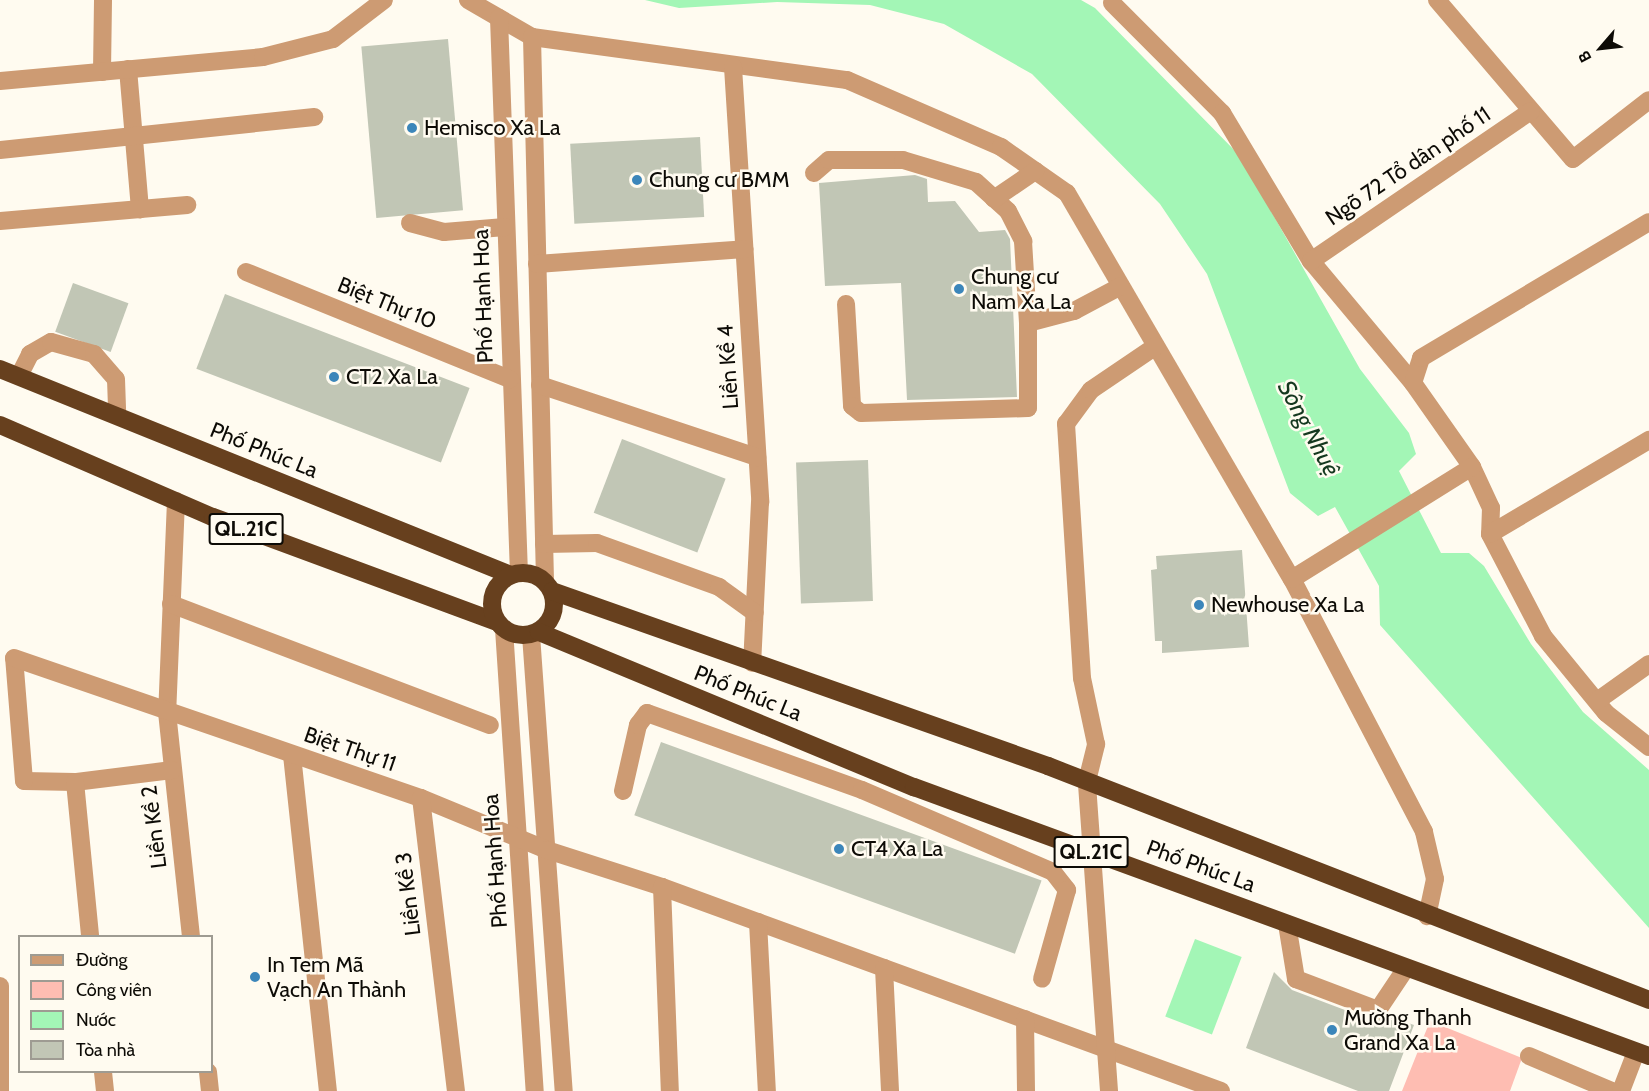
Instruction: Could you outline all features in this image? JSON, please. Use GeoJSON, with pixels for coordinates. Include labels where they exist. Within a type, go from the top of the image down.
{"type":"FeatureCollection","features":[{"type":"Feature","properties":{"kind":"highway","name":"Phố Phúc La"},"geometry":{"type":"LineString","coordinates":[[0,369],[515,574]]}},
{"type":"Feature","properties":{"kind":"highway","name":"QL.21C"},"geometry":{"type":"LineString","coordinates":[[0,425],[176,501],[500,625]]}},
{"type":"Feature","properties":{"kind":"highway"},"geometry":{"type":"LineString","coordinates":[[515,574],[548,586],[554,614],[535,633],[500,625],[492,612],[495,590],[515,574]]}},
{"type":"Feature","properties":{"kind":"highway","name":"Phố Phúc La"},"geometry":{"type":"LineString","coordinates":[[548,586],[752,663],[1087,781],[1427,916],[1649,1000]]}},
{"type":"Feature","properties":{"kind":"highway","name":"Phố Phúc La"},"geometry":{"type":"LineString","coordinates":[[535,633],[872,769],[1642,1054]]}},
{"type":"Feature","properties":{"kind":"street"},"geometry":{"type":"LineString","coordinates":[[102,72],[103,0]]}},
{"type":"Feature","properties":{"kind":"street"},"geometry":{"type":"LineString","coordinates":[[0,81],[263,57],[333,39],[384,0]]}},
{"type":"Feature","properties":{"kind":"street"},"geometry":{"type":"LineString","coordinates":[[468,0],[532,37],[733,67],[847,80],[1001,147],[1067,193],[1292,579],[1424,832],[1435,879],[1427,916]]}},
{"type":"Feature","properties":{"kind":"street"},"geometry":{"type":"LineString","coordinates":[[1437,0],[1573,159],[1649,100]]}},
{"type":"Feature","properties":{"kind":"street"},"geometry":{"type":"LineString","coordinates":[[1112,3],[1222,113],[1311,261],[1413,383],[1472,467],[1491,508],[1490,534],[1543,636],[1597,701],[1649,747]]}},
{"type":"Feature","properties":{"kind":"street","name":"Phố Hạnh Hoa"},"geometry":{"type":"LineString","coordinates":[[499,18],[515,574]]}},
{"type":"Feature","properties":{"kind":"street"},"geometry":{"type":"LineString","coordinates":[[532,37],[544,544],[548,586]]}},
{"type":"Feature","properties":{"kind":"street","name":"Liền Kề 4"},"geometry":{"type":"LineString","coordinates":[[733,67],[758,457],[752,663]]}},
{"type":"Feature","properties":{"kind":"street"},"geometry":{"type":"LineString","coordinates":[[128,69],[140,209]]}},
{"type":"Feature","properties":{"kind":"street","name":"Ngõ 72 Tổ dân phố 11"},"geometry":{"type":"LineString","coordinates":[[1311,261],[1532,111]]}},
{"type":"Feature","properties":{"kind":"street"},"geometry":{"type":"LineString","coordinates":[[0,150],[315,117]]}},
{"type":"Feature","properties":{"kind":"street"},"geometry":{"type":"LineString","coordinates":[[814,173],[829,160],[903,160],[976,182],[1008,211],[1023,241],[1028,323],[1028,408],[861,413],[852,406],[846,304]]}},
{"type":"Feature","properties":{"kind":"street"},"geometry":{"type":"LineString","coordinates":[[994,199],[1035,171]]}},
{"type":"Feature","properties":{"kind":"street"},"geometry":{"type":"LineString","coordinates":[[0,221],[187,205]]}},
{"type":"Feature","properties":{"kind":"street"},"geometry":{"type":"LineString","coordinates":[[1413,383],[1421,358],[1649,222]]}},
{"type":"Feature","properties":{"kind":"street"},"geometry":{"type":"LineString","coordinates":[[410,223],[444,232],[505,227]]}},
{"type":"Feature","properties":{"kind":"street"},"geometry":{"type":"LineString","coordinates":[[537,264],[744,249]]}},
{"type":"Feature","properties":{"kind":"street","name":"Biệt Thự 10"},"geometry":{"type":"LineString","coordinates":[[246,272],[510,379]]}},
{"type":"Feature","properties":{"kind":"street"},"geometry":{"type":"LineString","coordinates":[[1028,323],[1074,311],[1121,286]]}},
{"type":"Feature","properties":{"kind":"street"},"geometry":{"type":"LineString","coordinates":[[19,376],[30,354],[51,342],[94,354],[116,379],[117,415]]}},
{"type":"Feature","properties":{"kind":"street"},"geometry":{"type":"LineString","coordinates":[[1109,1091],[1087,781],[1096,744],[1082,678],[1066,424],[1091,390],[1156,346]]}},
{"type":"Feature","properties":{"kind":"street"},"geometry":{"type":"LineString","coordinates":[[540,385],[758,457]]}},
{"type":"Feature","properties":{"kind":"street"},"geometry":{"type":"LineString","coordinates":[[1490,534],[1649,440]]}},
{"type":"Feature","properties":{"kind":"street"},"geometry":{"type":"LineString","coordinates":[[1292,579],[1472,467]]}},
{"type":"Feature","properties":{"kind":"street","name":"Liền Kề 2"},"geometry":{"type":"LineString","coordinates":[[176,501],[167,712],[191,935]]}},
{"type":"Feature","properties":{"kind":"street"},"geometry":{"type":"LineString","coordinates":[[544,544],[597,543],[719,587],[755,613]]}},
{"type":"Feature","properties":{"kind":"street"},"geometry":{"type":"LineString","coordinates":[[171,604],[490,726]]}},
{"type":"Feature","properties":{"kind":"street","name":"Phố Hạnh Hoa"},"geometry":{"type":"LineString","coordinates":[[500,625],[518,835],[534,1091]]}},
{"type":"Feature","properties":{"kind":"street"},"geometry":{"type":"LineString","coordinates":[[535,633],[564,1091]]}},
{"type":"Feature","properties":{"kind":"street","name":"Biệt Thự 11"},"geometry":{"type":"LineString","coordinates":[[75,782],[24,781],[14,658],[421,798],[518,835],[547,850],[662,887],[1221,1091]]}},
{"type":"Feature","properties":{"kind":"street"},"geometry":{"type":"LineString","coordinates":[[1597,701],[1649,664]]}},
{"type":"Feature","properties":{"kind":"street"},"geometry":{"type":"LineString","coordinates":[[623,791],[638,725],[647,713],[862,790],[1062,878],[1068,890],[1042,979]]}},
{"type":"Feature","properties":{"kind":"street"},"geometry":{"type":"LineString","coordinates":[[292,755],[328,1091]]}},
{"type":"Feature","properties":{"kind":"street"},"geometry":{"type":"LineString","coordinates":[[862,790],[872,769]]}},
{"type":"Feature","properties":{"kind":"street"},"geometry":{"type":"LineString","coordinates":[[90,935],[75,782],[172,771]]}},
{"type":"Feature","properties":{"kind":"street","name":"Liền Kề 3"},"geometry":{"type":"LineString","coordinates":[[421,798],[456,1091]]}},
{"type":"Feature","properties":{"kind":"street"},"geometry":{"type":"LineString","coordinates":[[662,887],[669,1091]]}},
{"type":"Feature","properties":{"kind":"street"},"geometry":{"type":"LineString","coordinates":[[758,922],[767,1091]]}},
{"type":"Feature","properties":{"kind":"street"},"geometry":{"type":"LineString","coordinates":[[1287,924],[1296,979],[1378,1010],[1406,968]]}},
{"type":"Feature","properties":{"kind":"street"},"geometry":{"type":"LineString","coordinates":[[884,968],[890,1091]]}},
{"type":"Feature","properties":{"kind":"street"},"geometry":{"type":"LineString","coordinates":[[0,986],[0,1091]]}},
{"type":"Feature","properties":{"kind":"street"},"geometry":{"type":"LineString","coordinates":[[1025,1019],[1026,1091]]}},
{"type":"Feature","properties":{"kind":"street"},"geometry":{"type":"LineString","coordinates":[[1621,1091],[1642,1054]]}},
{"type":"Feature","properties":{"kind":"street"},"geometry":{"type":"LineString","coordinates":[[1529,1056],[1612,1091]]}},
{"type":"Feature","properties":{"kind":"street"},"geometry":{"type":"LineString","coordinates":[[103,1073],[105,1091]]}},
{"type":"Feature","properties":{"kind":"street"},"geometry":{"type":"LineString","coordinates":[[208,1073],[210,1091]]}},
{"type":"Feature","properties":{"kind":"green space"},"geometry":{"type":"Polygon","coordinates":[[[1430,1021],[1522,1058],[1510,1091],[1402,1091],[1430,1021]]]}},
{"type":"Feature","properties":{"kind":"water","name":"Sông Nhuệ"},"geometry":{"type":"Polygon","coordinates":[[[645,0],[1081,0],[1095,8],[1240,156],[1360,369],[1409,433],[1416,454],[1399,471],[1441,553],[1469,553],[1484,566],[1531,644],[1583,712],[1649,770],[1649,928],[1380,625],[1379,586],[1335,507],[1318,516],[1290,493],[1207,274],[1160,204],[1032,74],[944,24],[870,5],[777,2],[679,8],[645,0]]]}},
{"type":"Feature","properties":{"kind":"water"},"geometry":{"type":"Polygon","coordinates":[[[1195,939],[1242,957],[1212,1034],[1165,1016],[1195,939]]]}},
{"type":"Feature","properties":{"kind":"building","name":"Hemisco Xa La"},"geometry":{"type":"Polygon","coordinates":[[[448,39],[463,210],[376,218],[361,47],[448,39]]]}},
{"type":"Feature","properties":{"kind":"building","name":"Chung cư BMM"},"geometry":{"type":"Polygon","coordinates":[[[700,137],[704,217],[574,224],[570,144],[700,137]]]}},
{"type":"Feature","properties":{"kind":"building","name":"Chung cư Nam Xa La"},"geometry":{"type":"Polygon","coordinates":[[[915,175],[927,179],[928,202],[955,201],[979,232],[1005,230],[1010,239],[1017,397],[907,400],[901,283],[825,286],[819,183],[915,175]]]}},
{"type":"Feature","properties":{"kind":"building"},"geometry":{"type":"Polygon","coordinates":[[[73,283],[128,303],[111,352],[55,332],[73,283]]]}},
{"type":"Feature","properties":{"kind":"building","name":"CT2 Xa La"},"geometry":{"type":"Polygon","coordinates":[[[225,294],[470,388],[441,463],[196,369],[225,294]]]}},
{"type":"Feature","properties":{"kind":"building"},"geometry":{"type":"Polygon","coordinates":[[[622,439],[726,479],[697,553],[594,513],[622,439]]]}},
{"type":"Feature","properties":{"kind":"building"},"geometry":{"type":"Polygon","coordinates":[[[868,460],[873,601],[801,603],[796,463],[868,460]]]}},
{"type":"Feature","properties":{"kind":"building","name":"Newhouse Xa La"},"geometry":{"type":"Polygon","coordinates":[[[1242,550],[1249,647],[1162,653],[1162,641],[1155,641],[1151,570],[1157,569],[1156,556],[1242,550]]]}},
{"type":"Feature","properties":{"kind":"building","name":"CT4 Xa La"},"geometry":{"type":"Polygon","coordinates":[[[661,742],[1042,881],[1015,954],[634,815],[661,742]]]}},
{"type":"Feature","properties":{"kind":"building","name":"Mường Thanh Grand Xa La"},"geometry":{"type":"Polygon","coordinates":[[[1274,972],[1292,990],[1374,1021],[1388,1016],[1414,1025],[1389,1091],[1358,1091],[1246,1048],[1274,972]]]}},
{"type":"Feature","properties":{"kind":"place","name":"Hemisco Xa La"},"geometry":{"type":"Point","coordinates":[412,128]}},
{"type":"Feature","properties":{"kind":"place","name":"Chung cư BMM"},"geometry":{"type":"Point","coordinates":[637,180]}},
{"type":"Feature","properties":{"kind":"place","name":"Chung cư Nam Xa La"},"geometry":{"type":"Point","coordinates":[959,289]}},
{"type":"Feature","properties":{"kind":"place","name":"CT2 Xa La"},"geometry":{"type":"Point","coordinates":[334,377]}},
{"type":"Feature","properties":{"kind":"place","name":"Newhouse Xa La"},"geometry":{"type":"Point","coordinates":[1199,605]}},
{"type":"Feature","properties":{"kind":"place","name":"CT4 Xa La"},"geometry":{"type":"Point","coordinates":[839,849]}},
{"type":"Feature","properties":{"kind":"place","name":"In Tem Mã Vạch An Thành"},"geometry":{"type":"Point","coordinates":[255,977]}},
{"type":"Feature","properties":{"kind":"place","name":"Mường Thanh Grand Xa La"},"geometry":{"type":"Point","coordinates":[1332,1030]}}]}
